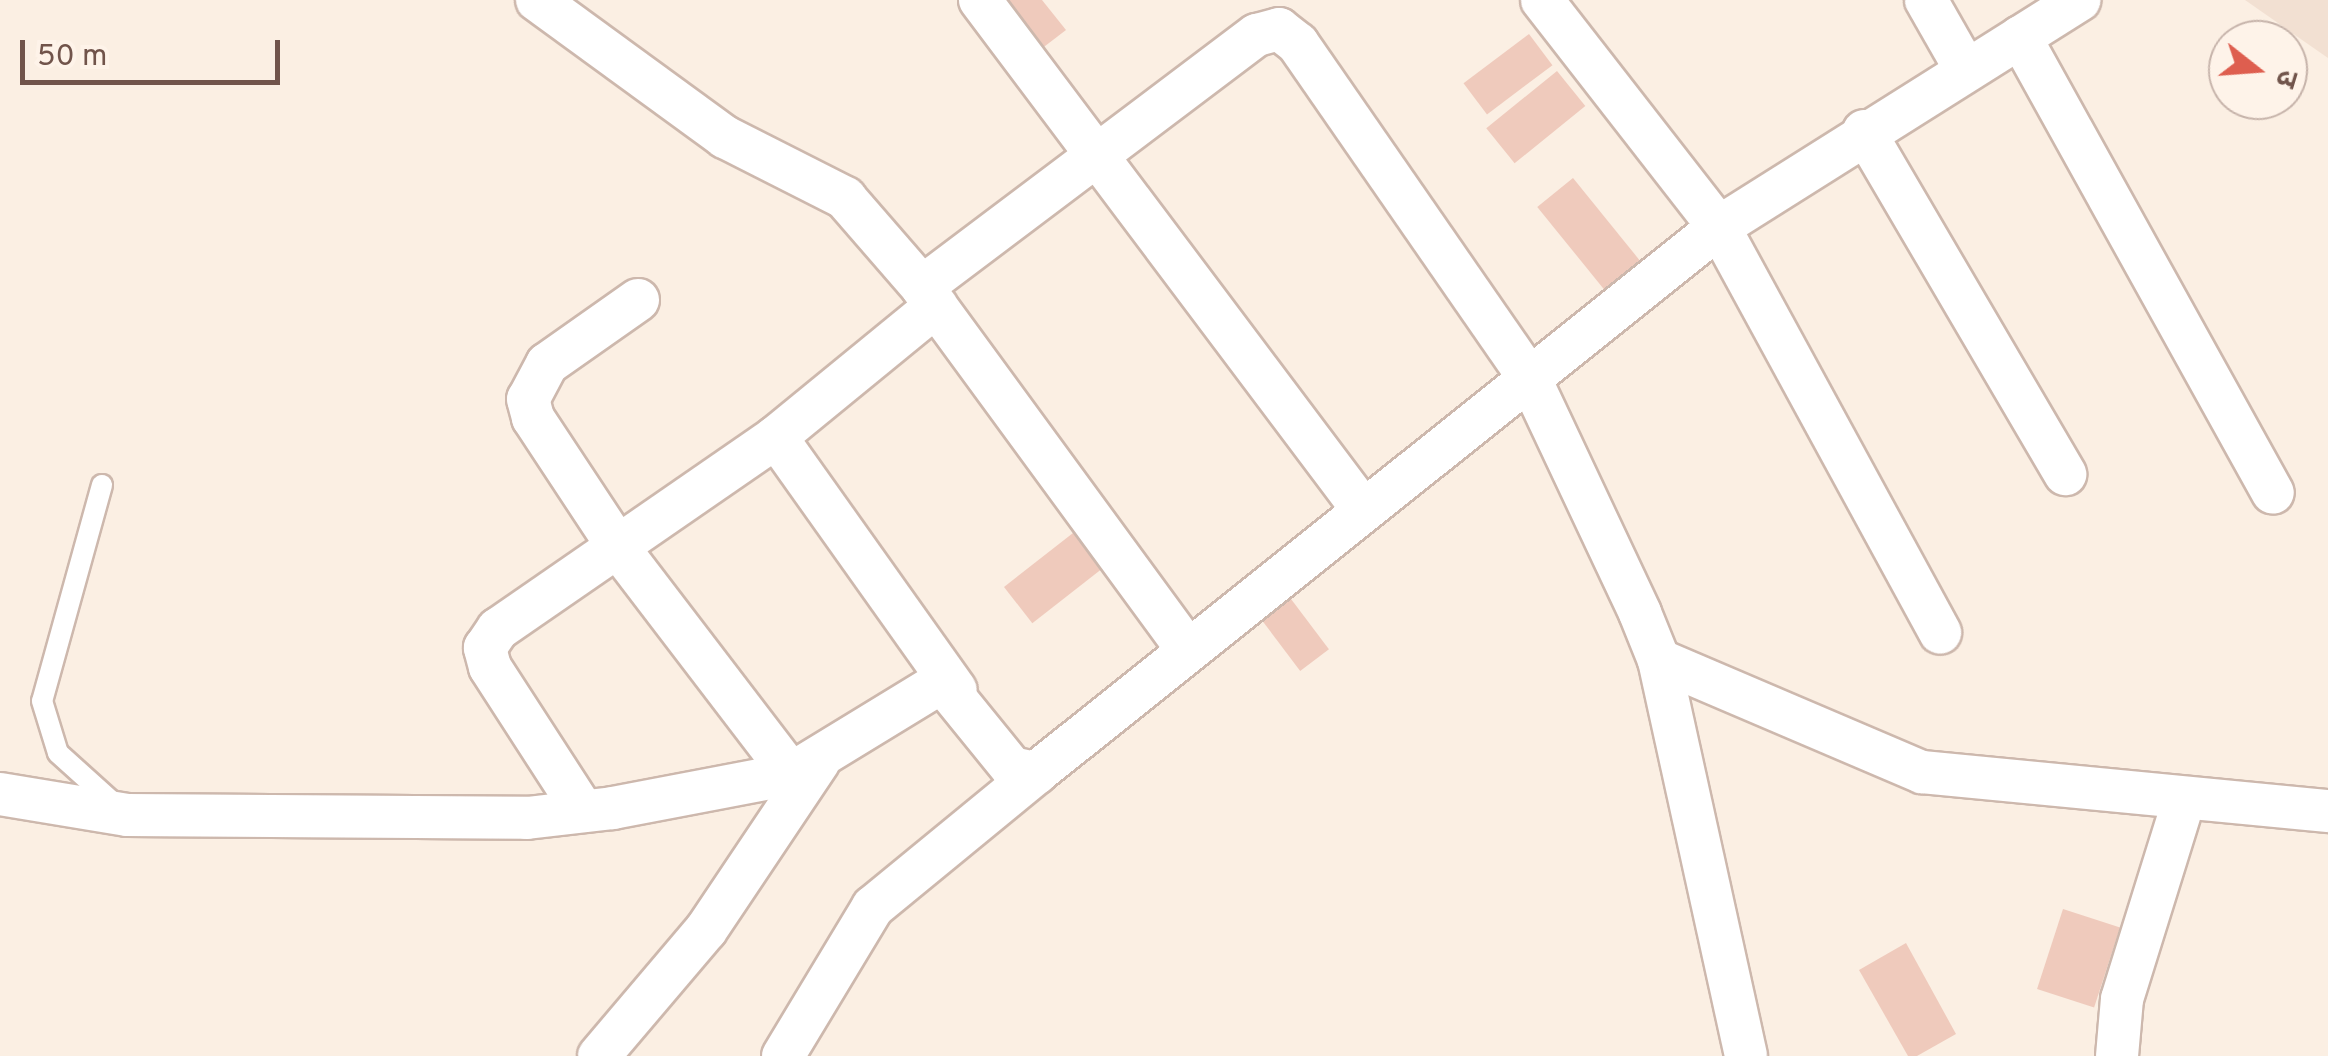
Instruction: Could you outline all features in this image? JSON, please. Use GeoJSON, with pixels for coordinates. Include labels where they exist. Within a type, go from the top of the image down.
{"type":"FeatureCollection","features":[{"type":"Feature","properties":{"kind":"street"},"geometry":{"type":"LineString","coordinates":[[537,0],[726,137],[845,198],[928,296],[1188,650]]}},
{"type":"Feature","properties":{"kind":"street"},"geometry":{"type":"LineString","coordinates":[[980,0],[1361,507]]}},
{"type":"Feature","properties":{"kind":"street"},"geometry":{"type":"LineString","coordinates":[[1542,0],[1719,227],[1940,633]]}},
{"type":"Feature","properties":{"kind":"street"},"geometry":{"type":"LineString","coordinates":[[1926,0],[1966,70]]}},
{"type":"Feature","properties":{"kind":"street"},"geometry":{"type":"LineString","coordinates":[[783,1056],[873,907],[1361,507],[1531,381],[1719,227],[1864,130],[2080,0]]}},
{"type":"Feature","properties":{"kind":"street"},"geometry":{"type":"LineString","coordinates":[[583,812],[485,648],[511,618],[620,550],[776,437],[928,296],[1094,156],[1257,35],[1279,29],[1298,44],[1531,381],[1659,660],[1746,1056]]}},
{"type":"Feature","properties":{"kind":"street"},"geometry":{"type":"LineString","coordinates":[[2020,37],[2273,494]]}},
{"type":"Feature","properties":{"kind":"street"},"geometry":{"type":"LineString","coordinates":[[1864,130],[2064,474]]}},
{"type":"Feature","properties":{"kind":"street"},"geometry":{"type":"LineString","coordinates":[[638,300],[547,364],[528,398],[620,550],[805,767]]}},
{"type":"Feature","properties":{"kind":"street"},"geometry":{"type":"LineString","coordinates":[[776,437],[1012,768],[1036,773]]}},
{"type":"Feature","properties":{"kind":"street"},"geometry":{"type":"LineString","coordinates":[[1659,660],[1891,765],[2183,804],[2328,811]]}},
{"type":"Feature","properties":{"kind":"street"},"geometry":{"type":"LineString","coordinates":[[37,804],[126,815],[583,812],[805,767],[924,685],[956,690]]}},
{"type":"Feature","properties":{"kind":"street"},"geometry":{"type":"LineString","coordinates":[[599,1056],[706,930],[805,767]]}},
{"type":"Feature","properties":{"kind":"street"},"geometry":{"type":"LineString","coordinates":[[2117,1056],[2122,999],[2183,804]]}},
{"type":"Feature","properties":{"kind":"lane"},"geometry":{"type":"LineString","coordinates":[[102,485],[42,701],[58,753],[126,815]]}},
{"type":"Feature","properties":{"kind":"shaded area"},"geometry":{"type":"Polygon","coordinates":[[[2245,0],[2328,0],[2328,58],[2308,44],[2308,20],[2274,20],[2245,0]]]}},
{"type":"Feature","properties":{"kind":"building"},"geometry":{"type":"Polygon","coordinates":[[[988,0],[1042,0],[1066,30],[1032,56],[988,0]]]}},
{"type":"Feature","properties":{"kind":"building"},"geometry":{"type":"Polygon","coordinates":[[[1529,34],[1552,65],[1487,114],[1464,83],[1529,34]]]}},
{"type":"Feature","properties":{"kind":"building"},"geometry":{"type":"Polygon","coordinates":[[[1557,71],[1585,106],[1515,163],[1486,128],[1557,71]]]}},
{"type":"Feature","properties":{"kind":"building"},"geometry":{"type":"Polygon","coordinates":[[[1573,178],[1640,261],[1605,290],[1537,207],[1573,178]]]}},
{"type":"Feature","properties":{"kind":"building"},"geometry":{"type":"Polygon","coordinates":[[[1082,526],[1110,562],[1032,623],[1004,587],[1082,526]]]}},
{"type":"Feature","properties":{"kind":"building"},"geometry":{"type":"Polygon","coordinates":[[[1288,595],[1329,649],[1300,671],[1259,617],[1288,595]]]}},
{"type":"Feature","properties":{"kind":"building"},"geometry":{"type":"Polygon","coordinates":[[[2063,909],[2120,928],[2094,1007],[2037,989],[2063,909]]]}},
{"type":"Feature","properties":{"kind":"building"},"geometry":{"type":"Polygon","coordinates":[[[1906,943],[1956,1034],[1917,1056],[1908,1056],[1859,970],[1906,943]]]}}]}
